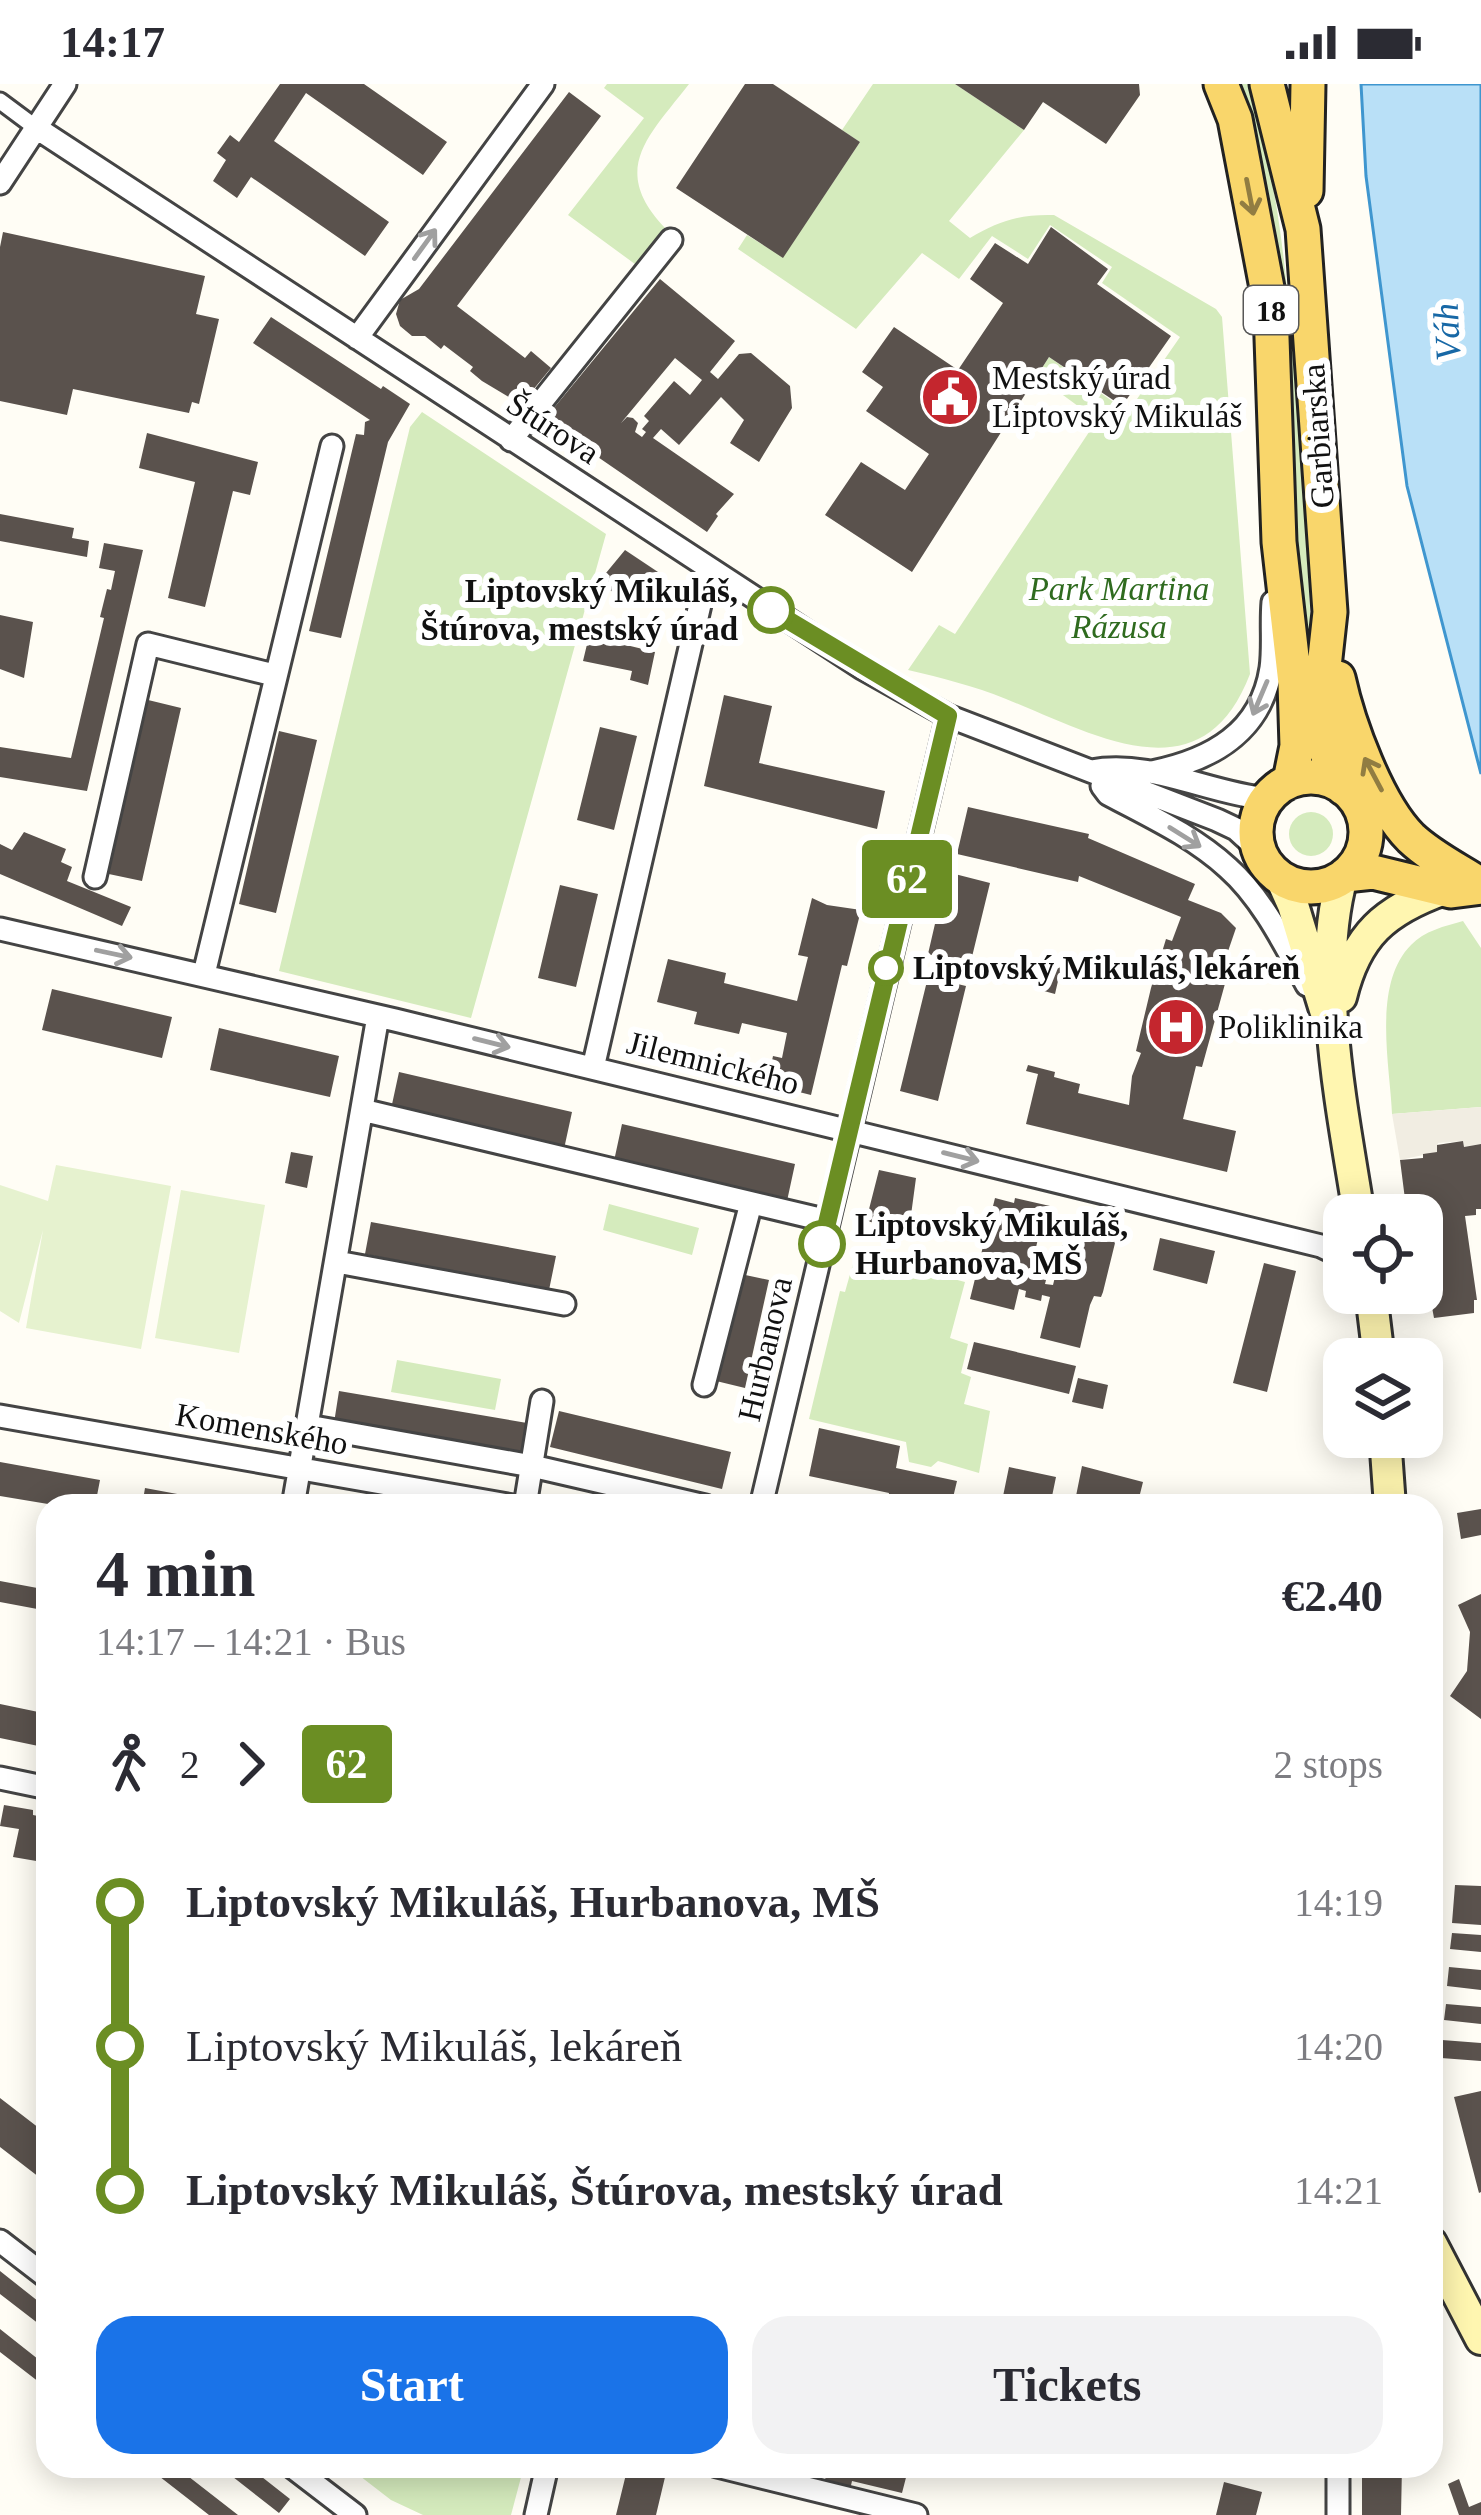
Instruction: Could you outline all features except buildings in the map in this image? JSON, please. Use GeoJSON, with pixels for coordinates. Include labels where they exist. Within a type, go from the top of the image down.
{"type":"FeatureCollection","features":[{"type":"Feature","properties":{"kind":"main road","name":"Garbiarska"},"geometry":{"type":"LineString","coordinates":[[1221,84],[1235,119],[1271,309],[1279,542],[1297,746],[1278,790]]}},
{"type":"Feature","properties":{"kind":"main road","name":"Garbiarska"},"geometry":{"type":"LineString","coordinates":[[1267,84],[1303,229],[1330,634],[1323,676],[1327,753],[1352,798]]}},
{"type":"Feature","properties":{"kind":"main road"},"geometry":{"type":"LineString","coordinates":[[1303,229],[1308,84]]}},
{"type":"Feature","properties":{"kind":"main road"},"geometry":{"type":"LineString","coordinates":[[1330,634],[1346,716],[1399,820],[1422,847],[1481,886]]}},
{"type":"Feature","properties":{"kind":"main road"},"geometry":{"type":"LineString","coordinates":[[1278,790],[1318,778],[1352,798]]}},
{"type":"Feature","properties":{"kind":"main road","name":"18"},"geometry":{"type":"LineString","coordinates":[[1259,850],[1257,819],[1278,790]]}},
{"type":"Feature","properties":{"kind":"main road","name":"18"},"geometry":{"type":"LineString","coordinates":[[1344,876],[1363,848],[1366,830],[1352,798]]}},
{"type":"Feature","properties":{"kind":"main road","name":"18"},"geometry":{"type":"LineString","coordinates":[[1352,798],[1375,828],[1408,855],[1452,878],[1481,886]]}},
{"type":"Feature","properties":{"kind":"main road"},"geometry":{"type":"LineString","coordinates":[[1259,850],[1281,878],[1293,905],[1332,1032]]}},
{"type":"Feature","properties":{"kind":"main road"},"geometry":{"type":"LineString","coordinates":[[1281,878],[1313,886],[1373,872],[1444,889]]}},
{"type":"Feature","properties":{"kind":"main road"},"geometry":{"type":"LineString","coordinates":[[1344,876],[1332,923],[1332,1032],[1356,1194]]}},
{"type":"Feature","properties":{"kind":"main road"},"geometry":{"type":"LineString","coordinates":[[1332,1032],[1347,974],[1367,938],[1397,908],[1444,889],[1481,886]]}},
{"type":"Feature","properties":{"kind":"main road"},"geometry":{"type":"LineString","coordinates":[[1387,1458],[1389,1494]]}},
{"type":"Feature","properties":{"kind":"main road"},"geometry":{"type":"LineString","coordinates":[[1443,2266],[1481,2339]]}},
{"type":"Feature","properties":{"kind":"street"},"geometry":{"type":"LineString","coordinates":[[0,183],[64,84]]}},
{"type":"Feature","properties":{"kind":"street"},"geometry":{"type":"LineString","coordinates":[[357,338],[543,84]]}},
{"type":"Feature","properties":{"kind":"street","name":"Štúrova"},"geometry":{"type":"LineString","coordinates":[[0,101],[862,668],[948,716],[1217,820],[1236,829],[1259,850]]}},
{"type":"Feature","properties":{"kind":"street"},"geometry":{"type":"LineString","coordinates":[[511,440],[670,240]]}},
{"type":"Feature","properties":{"kind":"street"},"geometry":{"type":"LineString","coordinates":[[204,974],[332,446]]}},
{"type":"Feature","properties":{"kind":"street"},"geometry":{"type":"LineString","coordinates":[[1152,772],[1186,765],[1226,745],[1262,701],[1271,667],[1279,542]]}},
{"type":"Feature","properties":{"kind":"street"},"geometry":{"type":"LineString","coordinates":[[593,1068],[708,570]]}},
{"type":"Feature","properties":{"kind":"street"},"geometry":{"type":"LineString","coordinates":[[94,877],[148,644],[274,675]]}},
{"type":"Feature","properties":{"kind":"street","name":"Hurbanova"},"geometry":{"type":"LineString","coordinates":[[764,1494],[948,716]]}},
{"type":"Feature","properties":{"kind":"street","name":"Štúrova"},"geometry":{"type":"LineString","coordinates":[[1091,771],[1116,767],[1152,772],[1218,791],[1278,790]]}},
{"type":"Feature","properties":{"kind":"street"},"geometry":{"type":"LineString","coordinates":[[1091,771],[1108,794],[1184,835],[1231,870],[1265,913],[1332,1032]]}},
{"type":"Feature","properties":{"kind":"street","name":"Jilemnického"},"geometry":{"type":"LineString","coordinates":[[0,929],[204,974],[1323,1247]]}},
{"type":"Feature","properties":{"kind":"street"},"geometry":{"type":"LineString","coordinates":[[295,1494],[378,1016]]}},
{"type":"Feature","properties":{"kind":"street"},"geometry":{"type":"LineString","coordinates":[[362,1110],[828,1221]]}},
{"type":"Feature","properties":{"kind":"street"},"geometry":{"type":"LineString","coordinates":[[704,1385],[751,1203]]}},
{"type":"Feature","properties":{"kind":"street"},"geometry":{"type":"LineString","coordinates":[[337,1262],[564,1304]]}},
{"type":"Feature","properties":{"kind":"street"},"geometry":{"type":"LineString","coordinates":[[527,1494],[542,1401]]}},
{"type":"Feature","properties":{"kind":"street","name":"Komenského"},"geometry":{"type":"LineString","coordinates":[[0,1416],[441,1494]]}},
{"type":"Feature","properties":{"kind":"street"},"geometry":{"type":"LineString","coordinates":[[308,1426],[532,1466],[653,1494]]}},
{"type":"Feature","properties":{"kind":"street"},"geometry":{"type":"LineString","coordinates":[[0,1778],[36,1786]]}},
{"type":"Feature","properties":{"kind":"street"},"geometry":{"type":"LineString","coordinates":[[0,2241],[36,2269]]}},
{"type":"Feature","properties":{"kind":"street"},"geometry":{"type":"LineString","coordinates":[[307,2478],[356,2515]]}},
{"type":"Feature","properties":{"kind":"street"},"geometry":{"type":"LineString","coordinates":[[536,2515],[544,2478]]}},
{"type":"Feature","properties":{"kind":"street"},"geometry":{"type":"LineString","coordinates":[[766,2478],[916,2515]]}},
{"type":"Feature","properties":{"kind":"street"},"geometry":{"type":"LineString","coordinates":[[1338,2478],[1338,2515]]}},
{"type":"Feature","properties":{"kind":"green space"},"geometry":{"type":"Polygon","coordinates":[[[607,84],[689,84],[641,153],[640,188],[665,228],[639,267],[568,215],[644,118],[604,88],[607,84]]]}},
{"type":"Feature","properties":{"kind":"green space","name":"Park Martina Rázusa"},"geometry":{"type":"Polygon","coordinates":[[[873,84],[955,84],[1024,130],[949,221],[970,238],[1010,220],[1054,215],[1216,309],[1222,317],[1250,674],[1229,712],[1204,736],[1175,746],[1144,747],[1110,740],[982,690],[908,670],[939,625],[955,634],[1097,420],[1037,376],[1049,357],[1128,412],[1180,337],[1102,283],[1112,267],[1050,225],[1028,259],[992,236],[959,279],[922,253],[856,329],[738,249],[747,235],[783,257],[860,142],[842,130],[873,84]]]}},
{"type":"Feature","properties":{"kind":"green space"},"geometry":{"type":"Polygon","coordinates":[[[1239,84],[1248,84],[1257,115],[1282,242],[1315,700],[1304,701],[1284,311],[1266,190],[1239,84]]]}},
{"type":"Feature","properties":{"kind":"green space"},"geometry":{"type":"Polygon","coordinates":[[[422,412],[606,534],[471,1018],[279,971],[410,427],[422,412]]]}},
{"type":"Feature","properties":{"kind":"green space"},"geometry":{"type":"Polygon","coordinates":[[[1311,812],[1327,818],[1333,834],[1327,850],[1311,856],[1295,850],[1289,834],[1295,818],[1311,812]]]}},
{"type":"Feature","properties":{"kind":"green space"},"geometry":{"type":"Polygon","coordinates":[[[1463,921],[1481,948],[1481,1107],[1392,1114],[1386,1026],[1391,981],[1416,940],[1463,921]]]}},
{"type":"Feature","properties":{"kind":"green space"},"geometry":{"type":"Polygon","coordinates":[[[56,1165],[171,1186],[141,1349],[26,1328],[43,1230],[19,1323],[0,1311],[0,1185],[48,1201],[56,1165]]]}},
{"type":"Feature","properties":{"kind":"green space"},"geometry":{"type":"Polygon","coordinates":[[[181,1190],[265,1205],[239,1353],[155,1338],[181,1190]]]}},
{"type":"Feature","properties":{"kind":"green space"},"geometry":{"type":"Polygon","coordinates":[[[609,1204],[699,1228],[692,1255],[603,1230],[609,1204]]]}},
{"type":"Feature","properties":{"kind":"green space"},"geometry":{"type":"Polygon","coordinates":[[[856,1253],[965,1282],[950,1338],[968,1344],[961,1373],[971,1377],[964,1404],[990,1411],[979,1473],[938,1461],[931,1467],[909,1462],[906,1442],[809,1419],[840,1291],[845,1292],[856,1253]]]}},
{"type":"Feature","properties":{"kind":"green space"},"geometry":{"type":"Polygon","coordinates":[[[397,1360],[501,1379],[495,1410],[391,1392],[397,1360]]]}},
{"type":"Feature","properties":{"kind":"green space"},"geometry":{"type":"Polygon","coordinates":[[[363,2478],[521,2478],[511,2515],[423,2515],[391,2500],[363,2478]]]}},
{"type":"Feature","properties":{"kind":"shaded area"},"geometry":{"type":"Polygon","coordinates":[[[1481,1107],[1481,1144],[1438,1143],[1437,1152],[1400,1160],[1392,1114],[1481,1107]]]}},
{"type":"Feature","properties":{"kind":"water","name":"Váh"},"geometry":{"type":"Polygon","coordinates":[[[1361,84],[1481,84],[1481,774],[1407,486],[1366,176],[1361,84]]]}},
{"type":"Feature","properties":{"kind":"bus line","name":"62"},"geometry":{"type":"LineString","coordinates":[[771,610],[948,716],[822,1244]]}},
{"type":"Feature","properties":{"kind":"place","name":"Mestský úrad Liptovský Mikuláš"},"geometry":{"type":"Point","coordinates":[950,397]}},
{"type":"Feature","properties":{"kind":"place","name":"Liptovský Mikuláš, Štúrova, mestský úrad"},"geometry":{"type":"Point","coordinates":[771,610]}},
{"type":"Feature","properties":{"kind":"place","name":"Liptovský Mikuláš, lekáreň"},"geometry":{"type":"Point","coordinates":[886,968]}},
{"type":"Feature","properties":{"kind":"place","name":"Poliklinika"},"geometry":{"type":"Point","coordinates":[1176,1027]}},
{"type":"Feature","properties":{"kind":"place","name":"Liptovský Mikuláš, Hurbanova, MŠ"},"geometry":{"type":"Point","coordinates":[822,1244]}}]}
